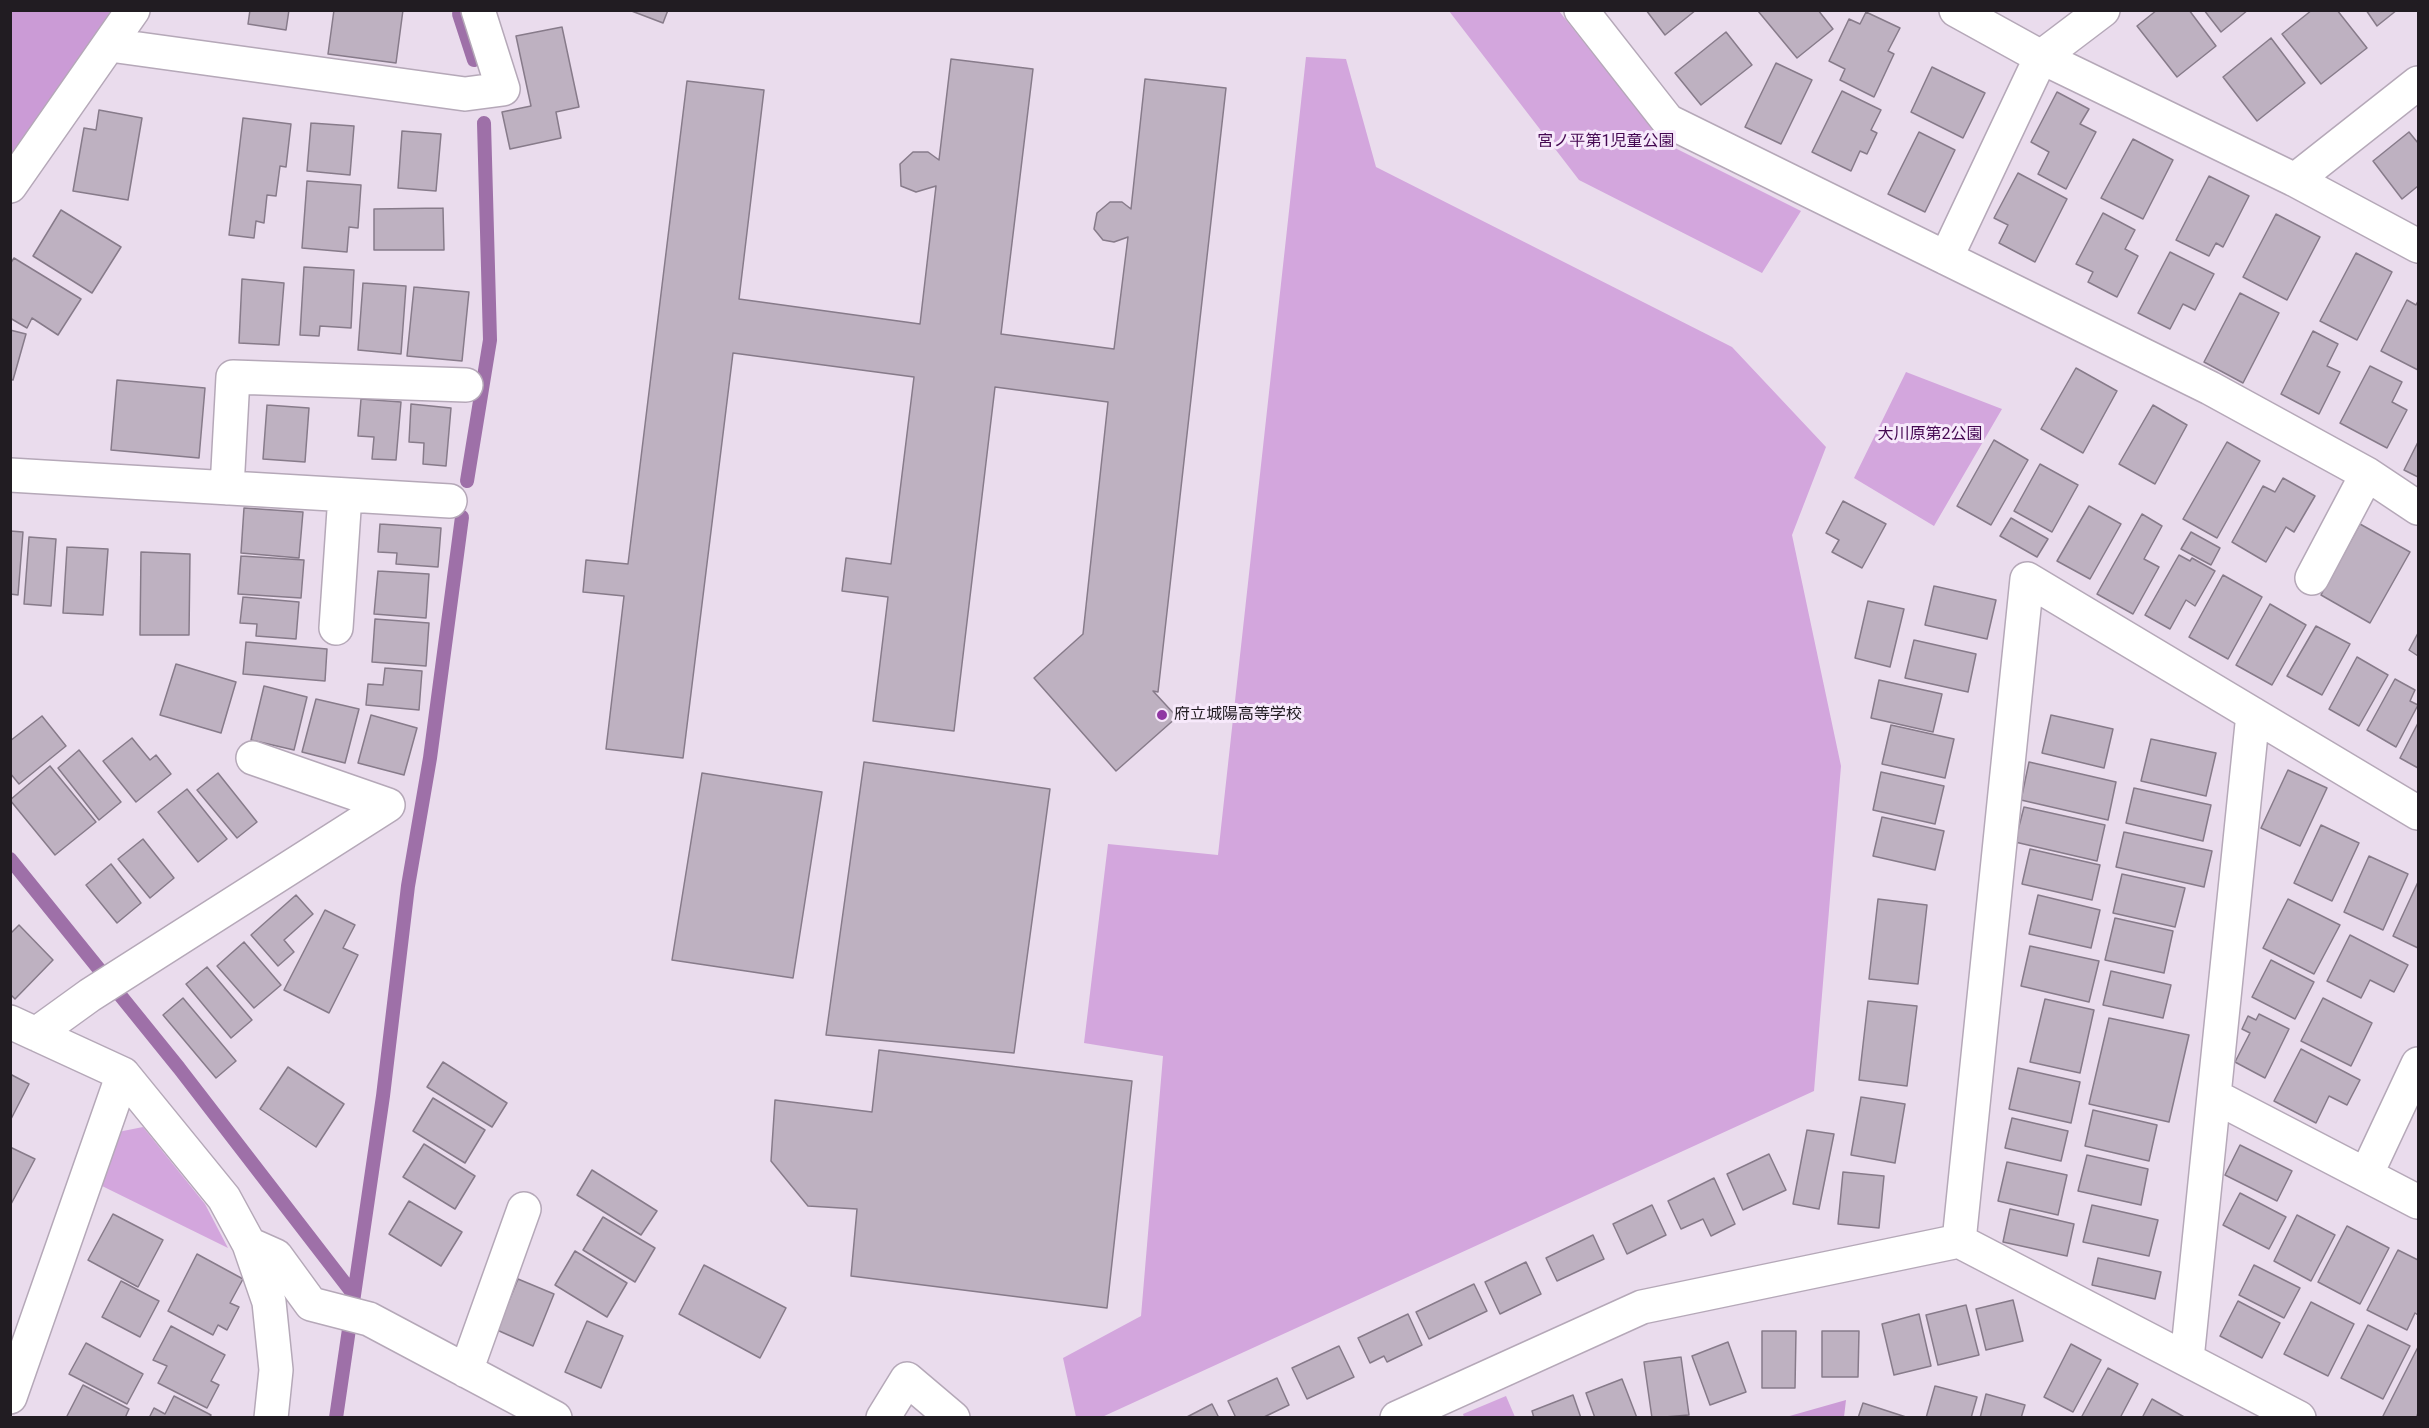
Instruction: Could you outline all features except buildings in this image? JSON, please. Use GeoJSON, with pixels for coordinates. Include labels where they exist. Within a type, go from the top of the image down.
{"type":"FeatureCollection","features":[{"type":"Feature","properties":{"kind":"street"},"geometry":{"type":"LineString","coordinates":[[10,186],[133,10]]}},
{"type":"Feature","properties":{"kind":"street"},"geometry":{"type":"LineString","coordinates":[[110,45],[477,93],[503,89],[477,10]]}},
{"type":"Feature","properties":{"kind":"street"},"geometry":{"type":"LineString","coordinates":[[1581,10],[1668,121],[2210,388],[2367,474],[2418,508]]}},
{"type":"Feature","properties":{"kind":"street"},"geometry":{"type":"LineString","coordinates":[[1956,10],[2042,57],[2295,180],[2418,246]]}},
{"type":"Feature","properties":{"kind":"street"},"geometry":{"type":"LineString","coordinates":[[1946,258],[2042,57],[2103,10]]}},
{"type":"Feature","properties":{"kind":"street"},"geometry":{"type":"LineString","coordinates":[[2295,180],[2418,83]]}},
{"type":"Feature","properties":{"kind":"street"},"geometry":{"type":"LineString","coordinates":[[227,488],[233,377],[466,385]]}},
{"type":"Feature","properties":{"kind":"street"},"geometry":{"type":"LineString","coordinates":[[2312,578],[2367,474]]}},
{"type":"Feature","properties":{"kind":"street"},"geometry":{"type":"LineString","coordinates":[[10,476],[450,501]]}},
{"type":"Feature","properties":{"kind":"street"},"geometry":{"type":"LineString","coordinates":[[336,628],[345,495]]}},
{"type":"Feature","properties":{"kind":"street"},"geometry":{"type":"LineString","coordinates":[[1959,1241],[2027,579],[2418,813]]}},
{"type":"Feature","properties":{"kind":"street"},"geometry":{"type":"LineString","coordinates":[[2187,1359],[2253,714]]}},
{"type":"Feature","properties":{"kind":"street"},"geometry":{"type":"LineString","coordinates":[[23,1028],[90,995],[388,805],[253,758]]}},
{"type":"Feature","properties":{"kind":"street"},"geometry":{"type":"LineString","coordinates":[[23,1028],[123,1074],[224,1198],[249,1244],[269,1302],[276,1370],[271,1418]]}},
{"type":"Feature","properties":{"kind":"street"},"geometry":{"type":"LineString","coordinates":[[2366,1175],[2418,1064]]}},
{"type":"Feature","properties":{"kind":"street"},"geometry":{"type":"LineString","coordinates":[[10,1397],[123,1074]]}},
{"type":"Feature","properties":{"kind":"street"},"geometry":{"type":"LineString","coordinates":[[2214,1096],[2418,1202]]}},
{"type":"Feature","properties":{"kind":"street"},"geometry":{"type":"LineString","coordinates":[[466,1371],[524,1209]]}},
{"type":"Feature","properties":{"kind":"street"},"geometry":{"type":"LineString","coordinates":[[1398,1418],[1642,1307],[1959,1241],[2299,1418]]}},
{"type":"Feature","properties":{"kind":"street"},"geometry":{"type":"LineString","coordinates":[[249,1244],[276,1257],[311,1304],[369,1319],[542,1414]]}},
{"type":"Feature","properties":{"kind":"street"},"geometry":{"type":"LineString","coordinates":[[883,1418],[907,1379],[953,1418]]}},
{"type":"Feature","properties":{"kind":"green space","name":"宮ノ平第1児童公園"},"geometry":{"type":"Polygon","coordinates":[[[1449,11],[1559,11],[1663,142],[1801,211],[1762,273],[1579,180],[1449,11]]]}},
{"type":"Feature","properties":{"kind":"green space"},"geometry":{"type":"Polygon","coordinates":[[[1306,57],[1346,59],[1376,167],[1732,347],[1826,447],[1792,535],[1841,766],[1814,1091],[1102,1417],[1076,1417],[1063,1358],[1141,1316],[1163,1056],[1084,1043],[1108,844],[1218,855],[1306,57]]]}},
{"type":"Feature","properties":{"kind":"green space","name":"大川原第2公園"},"geometry":{"type":"Polygon","coordinates":[[[1906,372],[2002,409],[1934,526],[1854,478],[1906,372]]]}},
{"type":"Feature","properties":{"kind":"green space"},"geometry":{"type":"Polygon","coordinates":[[[143,1127],[205,1204],[228,1248],[100,1185],[118,1132],[143,1127]]]}},
{"type":"Feature","properties":{"kind":"green space"},"geometry":{"type":"Polygon","coordinates":[[[1506,1396],[1515,1417],[1464,1417],[1463,1414],[1506,1396]]]}},
{"type":"Feature","properties":{"kind":"shaded area"},"geometry":{"type":"Polygon","coordinates":[[[11,11],[112,11],[11,162],[11,11]]]}},
{"type":"Feature","properties":{"kind":"shaded area"},"geometry":{"type":"Polygon","coordinates":[[[1846,1400],[1844,1417],[1786,1417],[1846,1400]]]}},
{"type":"Feature","properties":{"kind":"waterway"},"geometry":{"type":"LineString","coordinates":[[459,14],[474,60]]}},
{"type":"Feature","properties":{"kind":"waterway"},"geometry":{"type":"LineString","coordinates":[[467,481],[490,340],[484,123]]}},
{"type":"Feature","properties":{"kind":"waterway"},"geometry":{"type":"LineString","coordinates":[[354,1295],[383,1096],[408,886],[430,758],[462,517]]}},
{"type":"Feature","properties":{"kind":"waterway"},"geometry":{"type":"LineString","coordinates":[[10,859],[179,1068],[354,1295],[336,1418]]}},
{"type":"Feature","properties":{"kind":"place","name":"府立城陽高等学校"},"geometry":{"type":"Point","coordinates":[1162,715]}}]}
